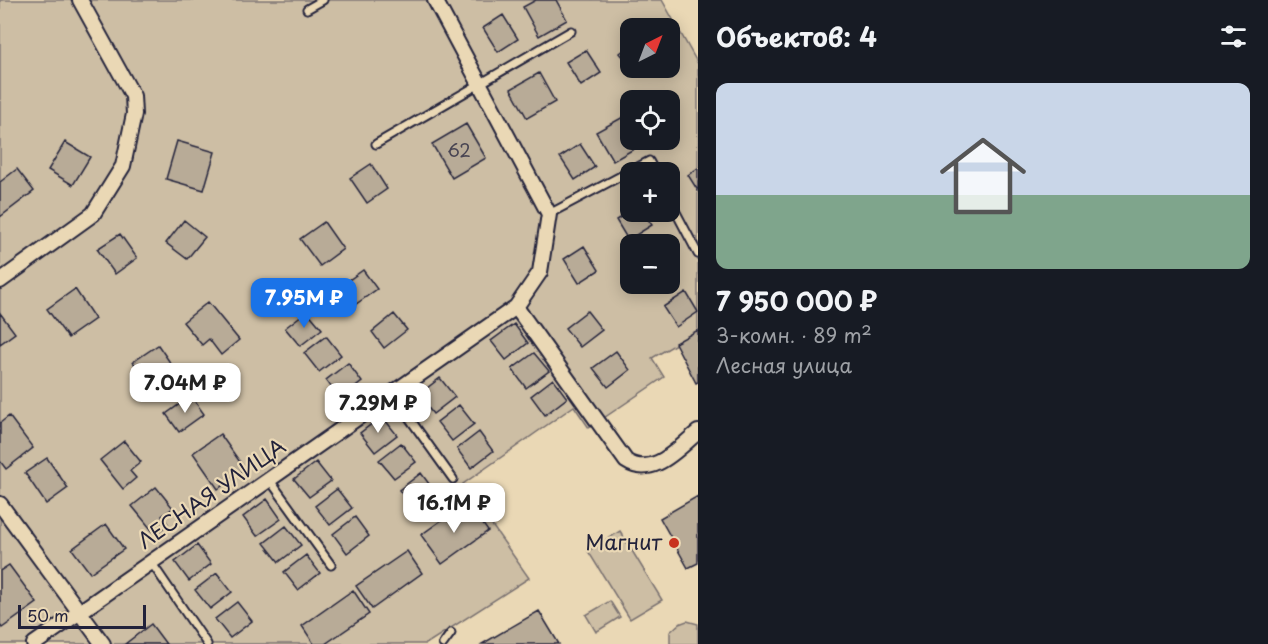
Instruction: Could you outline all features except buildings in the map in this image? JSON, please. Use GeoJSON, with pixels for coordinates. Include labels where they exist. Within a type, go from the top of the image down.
{"type":"FeatureCollection","features":[{"type":"Feature","properties":{"kind":"street"},"geometry":{"type":"LineString","coordinates":[[0,281],[93,214],[123,166],[134,114],[133,96],[80,0]]}},
{"type":"Feature","properties":{"kind":"street"},"geometry":{"type":"LineString","coordinates":[[435,0],[549,214]]}},
{"type":"Feature","properties":{"kind":"street","name":"ЛЕСНАЯ УЛИЦА"},"geometry":{"type":"LineString","coordinates":[[34,644],[516,307],[540,272],[549,214]]}},
{"type":"Feature","properties":{"kind":"street"},"geometry":{"type":"LineString","coordinates":[[516,307],[626,462],[646,468],[656,465],[698,432]]}},
{"type":"Feature","properties":{"kind":"street"},"geometry":{"type":"LineString","coordinates":[[0,504],[103,644]]}},
{"type":"Feature","properties":{"kind":"lane"},"geometry":{"type":"LineString","coordinates":[[307,9],[323,0]]}},
{"type":"Feature","properties":{"kind":"lane"},"geometry":{"type":"LineString","coordinates":[[376,144],[571,31]]}},
{"type":"Feature","properties":{"kind":"lane"},"geometry":{"type":"LineString","coordinates":[[549,214],[620,176]]}},
{"type":"Feature","properties":{"kind":"lane"},"geometry":{"type":"LineString","coordinates":[[680,220],[698,254]]}},
{"type":"Feature","properties":{"kind":"lane"},"geometry":{"type":"LineString","coordinates":[[392,393],[453,479]]}},
{"type":"Feature","properties":{"kind":"lane"},"geometry":{"type":"LineString","coordinates":[[269,480],[331,565]]}},
{"type":"Feature","properties":{"kind":"lane"},"geometry":{"type":"LineString","coordinates":[[151,562],[207,644]]}},
{"type":"Feature","properties":{"kind":"lane"},"geometry":{"type":"LineString","coordinates":[[443,644],[451,633]]}},
{"type":"Feature","properties":{"kind":"shaded area"},"geometry":{"type":"Polygon","coordinates":[[[0,0],[662,0],[672,18],[620,18],[620,78],[680,78],[680,32],[698,64],[698,331],[652,358],[664,377],[589,428],[574,406],[463,484],[529,578],[426,644],[0,644],[0,0]]]}},
{"type":"Feature","properties":{"kind":"shaded area"},"geometry":{"type":"Polygon","coordinates":[[[620,531],[662,600],[630,619],[588,551],[620,531]]]}},
{"type":"Feature","properties":{"kind":"shaded area"},"geometry":{"type":"Polygon","coordinates":[[[610,601],[620,617],[596,632],[586,615],[610,601]]]}},
{"type":"Feature","properties":{"kind":"shaded area"},"geometry":{"type":"Polygon","coordinates":[[[687,621],[698,624],[698,644],[670,644],[670,632],[679,624],[687,621]]]}},
{"type":"Feature","properties":{"kind":"place","name":"Магнит"},"geometry":{"type":"Point","coordinates":[674,543]}}]}
